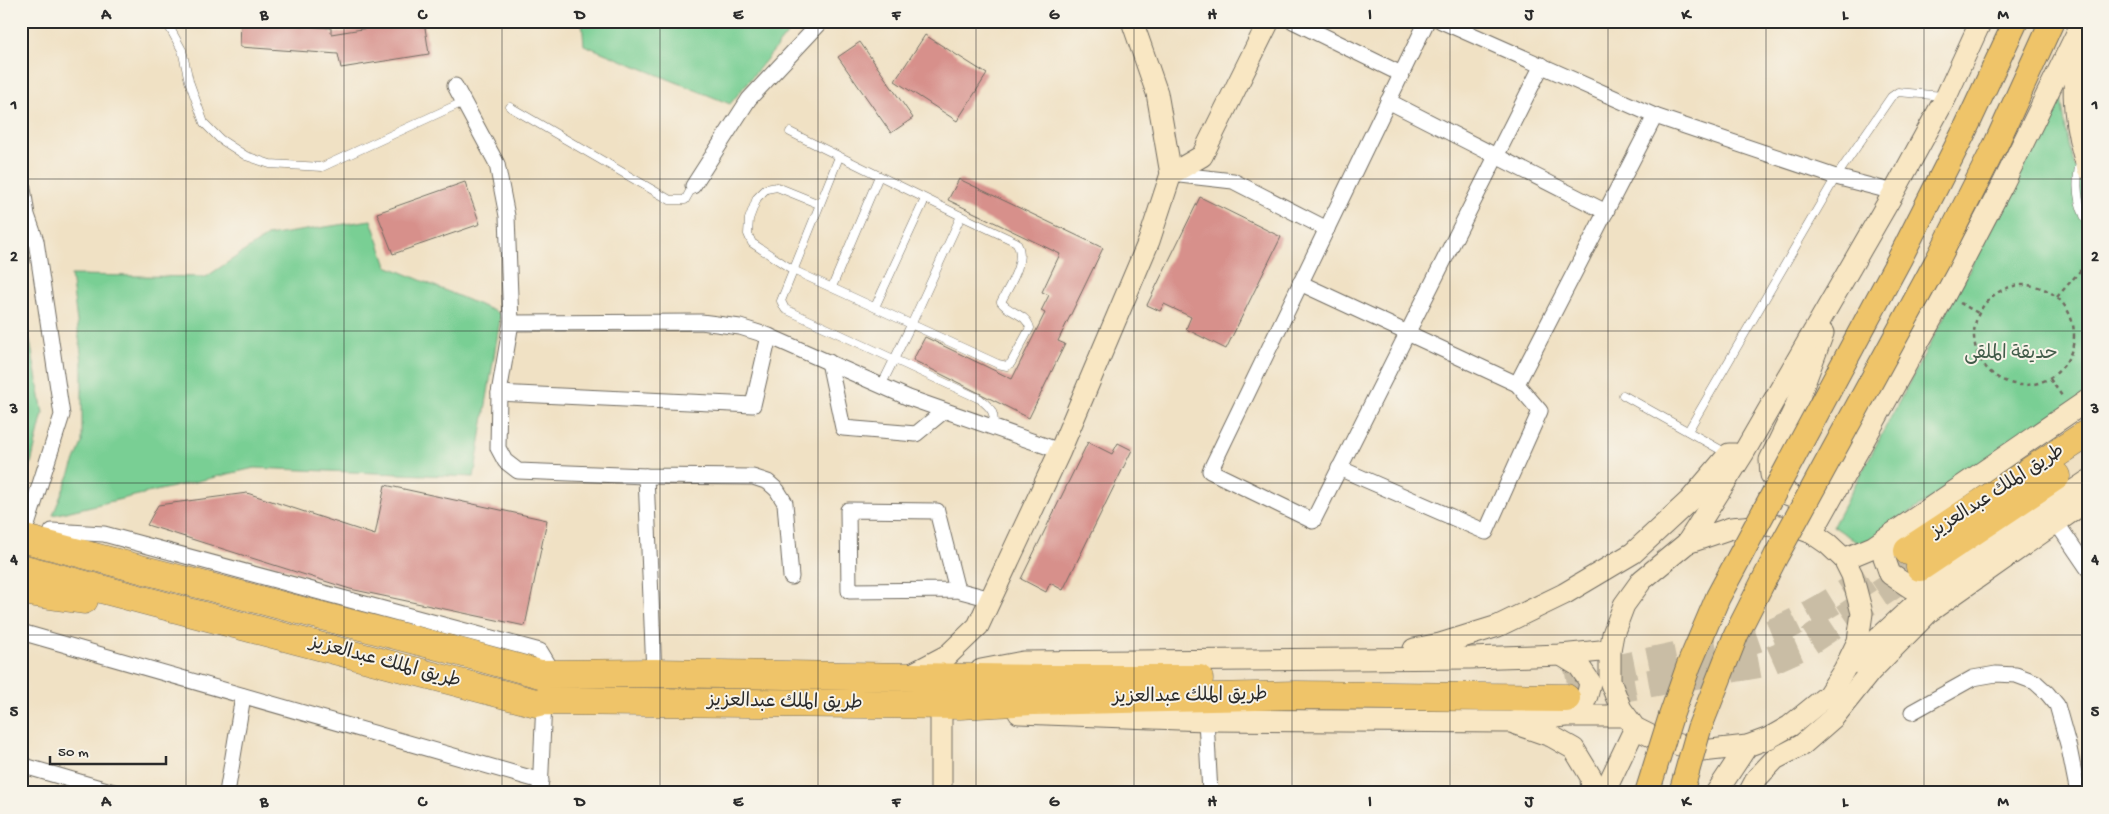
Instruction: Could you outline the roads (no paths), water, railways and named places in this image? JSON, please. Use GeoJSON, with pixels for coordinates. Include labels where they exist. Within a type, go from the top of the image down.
{"type":"FeatureCollection","features":[{"type":"Feature","properties":{"kind":"highway","name":"طريق الملك عبدالعزيز"},"geometry":{"type":"LineString","coordinates":[[1917,556],[2088,433]]}},
{"type":"Feature","properties":{"kind":"highway","name":"طريق الملك عبدالعزيز"},"geometry":{"type":"LineString","coordinates":[[1917,556],[2088,456]]}},
{"type":"Feature","properties":{"kind":"highway","name":"طريق الملك عبدالعزيز"},"geometry":{"type":"LineString","coordinates":[[30,528],[213,588],[540,674],[654,673],[943,676],[1564,687]]}},
{"type":"Feature","properties":{"kind":"highway","name":"طريق الملك عبدالعزيز"},"geometry":{"type":"LineString","coordinates":[[21,568],[536,703],[544,701],[951,705],[1033,701],[1564,687]]}},
{"type":"Feature","properties":{"kind":"highway"},"geometry":{"type":"LineString","coordinates":[[21,591],[205,616]]}},
{"type":"Feature","properties":{"kind":"main road"},"geometry":{"type":"LineString","coordinates":[[908,676],[948,655],[978,626],[1060,451],[1149,241],[1171,174],[1157,93],[1132,21]]}},
{"type":"Feature","properties":{"kind":"main road"},"geometry":{"type":"LineString","coordinates":[[1171,174],[1202,156],[1270,21]]}},
{"type":"Feature","properties":{"kind":"main road"},"geometry":{"type":"LineString","coordinates":[[1687,543],[1736,454],[1894,192],[1946,97],[1981,21]]}},
{"type":"Feature","properties":{"kind":"main road"},"geometry":{"type":"LineString","coordinates":[[1647,793],[1670,716],[1718,597],[1900,258],[1964,132],[2016,21]]}},
{"type":"Feature","properties":{"kind":"main road"},"geometry":{"type":"LineString","coordinates":[[1681,793],[1699,730],[1736,635],[1776,556],[1938,259],[1997,142],[2052,21]]}},
{"type":"Feature","properties":{"kind":"main road"},"geometry":{"type":"LineString","coordinates":[[2083,31],[2072,83],[2078,140],[2085,162]]}},
{"type":"Feature","properties":{"kind":"main road"},"geometry":{"type":"LineString","coordinates":[[1812,534],[1945,295],[2083,31]]}},
{"type":"Feature","properties":{"kind":"main road"},"geometry":{"type":"LineString","coordinates":[[1843,279],[1795,408],[1770,460],[1771,475],[1789,495],[1811,503],[1836,478],[1895,383]]}},
{"type":"Feature","properties":{"kind":"main road"},"geometry":{"type":"LineString","coordinates":[[943,676],[1023,662],[1370,659],[1564,687],[1630,722],[1657,739],[1702,751],[1747,746],[1769,738],[1790,726],[1828,695],[1917,556],[2080,405]]}},
{"type":"Feature","properties":{"kind":"main road"},"geometry":{"type":"LineString","coordinates":[[1370,659],[1440,644],[1498,626],[1564,594],[1633,554],[1736,454]]}},
{"type":"Feature","properties":{"kind":"main road"},"geometry":{"type":"LineString","coordinates":[[1844,559],[1873,547],[1917,556],[2088,480]]}},
{"type":"Feature","properties":{"kind":"main road"},"geometry":{"type":"LineString","coordinates":[[1749,793],[1757,778],[1775,759],[1802,745],[1834,717],[1870,672],[1930,611],[2088,500]]}},
{"type":"Feature","properties":{"kind":"main road"},"geometry":{"type":"LineString","coordinates":[[1604,793],[1630,722],[1610,681],[1612,634],[1624,606],[1642,580],[1687,543],[1730,528],[1766,525],[1796,528],[1812,534],[1828,544],[1844,559],[1852,575],[1862,613],[1858,641],[1844,670]]}},
{"type":"Feature","properties":{"kind":"main road"},"geometry":{"type":"LineString","coordinates":[[1511,722],[1564,687],[1610,650]]}},
{"type":"Feature","properties":{"kind":"main road"},"geometry":{"type":"LineString","coordinates":[[941,793],[951,705],[1019,713],[1206,720],[1511,722],[1551,736],[1574,749],[1591,777],[1592,793]]}},
{"type":"Feature","properties":{"kind":"main road"},"geometry":{"type":"LineString","coordinates":[[1716,793],[1747,746]]}},
{"type":"Feature","properties":{"kind":"street"},"geometry":{"type":"LineString","coordinates":[[693,186],[749,99],[822,21]]}},
{"type":"Feature","properties":{"kind":"street"},"geometry":{"type":"LineString","coordinates":[[1293,21],[1401,74]]}},
{"type":"Feature","properties":{"kind":"street"},"geometry":{"type":"LineString","coordinates":[[1441,21],[1656,116],[1836,177],[1894,192]]}},
{"type":"Feature","properties":{"kind":"street"},"geometry":{"type":"LineString","coordinates":[[1420,23],[1401,74],[1210,471],[1313,521],[1542,65]]}},
{"type":"Feature","properties":{"kind":"street"},"geometry":{"type":"LineString","coordinates":[[455,86],[497,164],[507,216],[511,323],[500,393],[498,448],[505,461],[518,471],[646,476],[753,477],[768,482],[777,490],[785,503],[791,577]]}},
{"type":"Feature","properties":{"kind":"street"},"geometry":{"type":"LineString","coordinates":[[1388,101],[1606,212]]}},
{"type":"Feature","properties":{"kind":"street"},"geometry":{"type":"LineString","coordinates":[[1517,384],[1656,116]]}},
{"type":"Feature","properties":{"kind":"street"},"geometry":{"type":"LineString","coordinates":[[1171,174],[1233,181],[1327,229]]}},
{"type":"Feature","properties":{"kind":"street"},"geometry":{"type":"LineString","coordinates":[[21,175],[27,215],[36,241],[62,416],[30,528],[104,534],[540,652],[554,674]]}},
{"type":"Feature","properties":{"kind":"street"},"geometry":{"type":"LineString","coordinates":[[1300,283],[1517,384],[1540,411],[1486,532],[1339,468]]}},
{"type":"Feature","properties":{"kind":"street"},"geometry":{"type":"LineString","coordinates":[[511,323],[701,322],[740,326],[769,336],[881,386],[1060,451]]}},
{"type":"Feature","properties":{"kind":"street"},"geometry":{"type":"LineString","coordinates":[[500,393],[753,405],[769,336]]}},
{"type":"Feature","properties":{"kind":"street"},"geometry":{"type":"LineString","coordinates":[[829,362],[843,428],[916,434],[944,410]]}},
{"type":"Feature","properties":{"kind":"street"},"geometry":{"type":"LineString","coordinates":[[646,476],[654,673]]}},
{"type":"Feature","properties":{"kind":"street"},"geometry":{"type":"LineString","coordinates":[[957,590],[937,510],[848,510],[848,591],[957,590],[991,599]]}},
{"type":"Feature","properties":{"kind":"street"},"geometry":{"type":"LineString","coordinates":[[2056,522],[2088,569]]}},
{"type":"Feature","properties":{"kind":"street"},"geometry":{"type":"LineString","coordinates":[[21,632],[242,696],[541,787],[544,701]]}},
{"type":"Feature","properties":{"kind":"street"},"geometry":{"type":"LineString","coordinates":[[1912,712],[1973,678],[1996,674],[2016,675],[2035,682],[2047,692],[2057,705],[2069,748],[2078,793]]}},
{"type":"Feature","properties":{"kind":"street"},"geometry":{"type":"LineString","coordinates":[[227,793],[242,696]]}},
{"type":"Feature","properties":{"kind":"street"},"geometry":{"type":"LineString","coordinates":[[1206,720],[1210,793]]}},
{"type":"Feature","properties":{"kind":"street"},"geometry":{"type":"LineString","coordinates":[[21,765],[87,788],[116,793]]}},
{"type":"Feature","properties":{"kind":"lane"},"geometry":{"type":"LineString","coordinates":[[166,21],[182,50],[189,81],[204,123],[220,139],[246,156],[270,164],[322,167],[463,102]]}},
{"type":"Feature","properties":{"kind":"lane"},"geometry":{"type":"LineString","coordinates":[[1688,431],[1836,177],[1891,97],[1898,92],[1946,97]]}},
{"type":"Feature","properties":{"kind":"lane"},"geometry":{"type":"LineString","coordinates":[[510,107],[670,200],[685,200],[693,186]]}},
{"type":"Feature","properties":{"kind":"lane"},"geometry":{"type":"LineString","coordinates":[[790,132],[1016,242],[1020,248],[1021,256],[1002,302],[1006,308],[1029,321],[1030,328],[1011,364],[1007,366],[998,364],[793,270],[752,243],[748,234],[750,219],[757,198],[766,189],[777,187],[819,204]]}},
{"type":"Feature","properties":{"kind":"lane"},"geometry":{"type":"LineString","coordinates":[[840,157],[819,204],[781,301],[785,308],[980,398],[992,408],[993,427]]}},
{"type":"Feature","properties":{"kind":"lane"},"geometry":{"type":"LineString","coordinates":[[2085,162],[2076,177],[2077,193],[2088,224]]}},
{"type":"Feature","properties":{"kind":"lane"},"geometry":{"type":"LineString","coordinates":[[832,288],[879,176]]}},
{"type":"Feature","properties":{"kind":"lane"},"geometry":{"type":"LineString","coordinates":[[875,307],[925,199]]}},
{"type":"Feature","properties":{"kind":"lane"},"geometry":{"type":"LineString","coordinates":[[881,386],[961,216]]}},
{"type":"Feature","properties":{"kind":"lane"},"geometry":{"type":"LineString","coordinates":[[1623,395],[1688,431],[1736,454]]}},
{"type":"Feature","properties":{"kind":"tunnel"},"geometry":{"type":"LineString","coordinates":[[1566,679],[1752,640],[1794,623],[1814,612],[1871,577],[1908,551]]}},
{"type":"Feature","properties":{"kind":"tunnel"},"geometry":{"type":"LineString","coordinates":[[1566,698],[1764,663],[1802,646],[1920,567]]}},
{"type":"Feature","properties":{"kind":"park label","name":"حديقة الملقى"},"geometry":{"type":"Point","coordinates":[2011,354]}}]}
